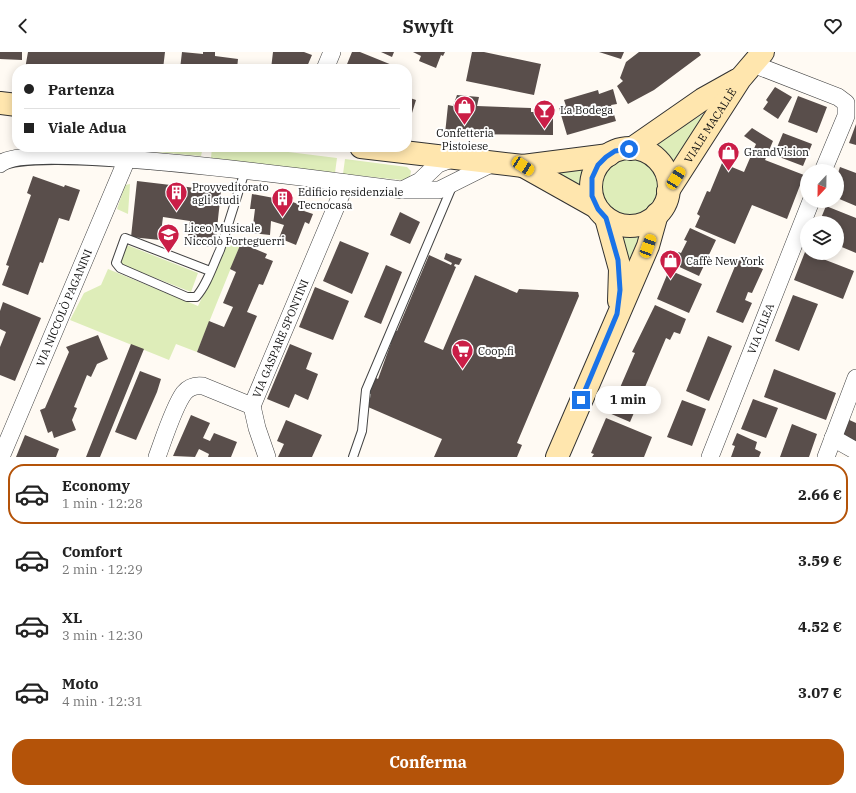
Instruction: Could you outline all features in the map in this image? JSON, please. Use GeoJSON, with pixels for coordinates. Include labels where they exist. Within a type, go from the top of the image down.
{"type":"FeatureCollection","features":[{"type":"Feature","properties":{"kind":"main road","name":"VIALE MACALLÈ"},"geometry":{"type":"LineString","coordinates":[[631,149],[752,65]]}},
{"type":"Feature","properties":{"kind":"main road","name":"VIALE MACALLÈ"},"geometry":{"type":"LineString","coordinates":[[668,192],[752,65]]}},
{"type":"Feature","properties":{"kind":"main road"},"geometry":{"type":"LineString","coordinates":[[0,103],[12,104]]}},
{"type":"Feature","properties":{"kind":"main road"},"geometry":{"type":"LineString","coordinates":[[557,457],[617,314],[648,246],[657,214],[664,204],[668,192],[666,175],[658,161],[644,152],[631,149],[619,150],[609,155],[598,165],[592,178],[591,193],[601,212],[620,269],[620,290],[617,314]]}},
{"type":"Feature","properties":{"kind":"main road"},"geometry":{"type":"LineString","coordinates":[[406,152],[523,166],[609,155]]}},
{"type":"Feature","properties":{"kind":"main road"},"geometry":{"type":"LineString","coordinates":[[523,166],[601,212],[617,224],[632,226],[644,223],[657,214]]}},
{"type":"Feature","properties":{"kind":"street"},"geometry":{"type":"LineString","coordinates":[[327,64],[332,52]]}},
{"type":"Feature","properties":{"kind":"street"},"geometry":{"type":"LineString","coordinates":[[752,65],[838,97],[846,102],[846,116],[827,164]]}},
{"type":"Feature","properties":{"kind":"street"},"geometry":{"type":"LineString","coordinates":[[406,152],[421,165],[420,181]]}},
{"type":"Feature","properties":{"kind":"street"},"geometry":{"type":"LineString","coordinates":[[2,162],[51,154],[127,159],[402,190],[439,190],[493,163]]}},
{"type":"Feature","properties":{"kind":"street"},"geometry":{"type":"LineString","coordinates":[[402,190],[420,181],[438,164],[454,158]]}},
{"type":"Feature","properties":{"kind":"street","name":"VIA NICCOLÒ PAGANINI"},"geometry":{"type":"LineString","coordinates":[[1,457],[127,159]]}},
{"type":"Feature","properties":{"kind":"street","name":"VIA GASPARE SPONTINI"},"geometry":{"type":"LineString","coordinates":[[157,457],[181,398],[191,388],[195,386],[203,386],[252,406],[346,183]]}},
{"type":"Feature","properties":{"kind":"street","name":"VIA CILEA"},"geometry":{"type":"LineString","coordinates":[[710,457],[808,208]]}},
{"type":"Feature","properties":{"kind":"street"},"geometry":{"type":"LineString","coordinates":[[826,457],[856,378]]}},
{"type":"Feature","properties":{"kind":"street"},"geometry":{"type":"LineString","coordinates":[[252,406],[257,428],[267,457]]}},
{"type":"Feature","properties":{"kind":"street"},"geometry":{"type":"LineString","coordinates":[[833,438],[856,451]]}},
{"type":"Feature","properties":{"kind":"lane"},"geometry":{"type":"LineString","coordinates":[[210,270],[124,238],[116,264],[120,268],[192,298],[198,294],[210,270],[226,232],[244,171]]}},
{"type":"Feature","properties":{"kind":"lane"},"geometry":{"type":"LineString","coordinates":[[353,457],[362,431],[366,390],[451,189]]}},
{"type":"Feature","properties":{"kind":"green space"},"geometry":{"type":"Polygon","coordinates":[[[708,111],[672,170],[660,154],[651,146],[708,111]]]}},
{"type":"Feature","properties":{"kind":"green space"},"geometry":{"type":"Polygon","coordinates":[[[155,152],[202,152],[201,156],[155,152]]]}},
{"type":"Feature","properties":{"kind":"green space"},"geometry":{"type":"Polygon","coordinates":[[[212,152],[288,152],[337,158],[335,173],[211,158],[212,152]]]}},
{"type":"Feature","properties":{"kind":"green space"},"geometry":{"type":"Polygon","coordinates":[[[624,155],[636,155],[652,164],[659,174],[661,186],[659,198],[652,208],[636,217],[624,217],[613,212],[604,203],[599,192],[599,180],[604,169],[613,160],[624,155]]]}},
{"type":"Feature","properties":{"kind":"green space"},"geometry":{"type":"Polygon","coordinates":[[[345,159],[407,167],[411,171],[410,177],[402,180],[343,174],[345,159]]]}},
{"type":"Feature","properties":{"kind":"green space"},"geometry":{"type":"Polygon","coordinates":[[[587,166],[583,190],[547,170],[587,166]]]}},
{"type":"Feature","properties":{"kind":"green space"},"geometry":{"type":"Polygon","coordinates":[[[130,184],[128,214],[117,209],[125,185],[130,184]]]}},
{"type":"Feature","properties":{"kind":"green space"},"geometry":{"type":"Polygon","coordinates":[[[645,232],[628,263],[618,233],[645,232]]]}},
{"type":"Feature","properties":{"kind":"green space"},"geometry":{"type":"Polygon","coordinates":[[[230,239],[241,243],[197,352],[176,344],[169,360],[70,320],[84,293],[101,285],[108,269],[198,306],[230,239]]]}},
{"type":"Feature","properties":{"kind":"green space"},"geometry":{"type":"Polygon","coordinates":[[[127,245],[198,273],[191,292],[120,264],[127,245]]]}},
{"type":"Feature","properties":{"kind":"building"},"geometry":{"type":"Polygon","coordinates":[[[0,52],[22,52],[22,60],[0,59],[0,52]]]}},
{"type":"Feature","properties":{"kind":"building"},"geometry":{"type":"Polygon","coordinates":[[[28,52],[165,52],[164,64],[26,64],[28,52]]]}},
{"type":"Feature","properties":{"kind":"building"},"geometry":{"type":"Polygon","coordinates":[[[182,52],[203,54],[203,52],[215,52],[215,56],[238,59],[238,64],[181,64],[182,52]]]}},
{"type":"Feature","properties":{"kind":"building"},"geometry":{"type":"Polygon","coordinates":[[[273,52],[304,52],[312,55],[308,64],[272,64],[273,52]]]}},
{"type":"Feature","properties":{"kind":"building"},"geometry":{"type":"Polygon","coordinates":[[[352,52],[360,52],[390,64],[347,64],[352,52]]]}},
{"type":"Feature","properties":{"kind":"building"},"geometry":{"type":"Polygon","coordinates":[[[381,52],[394,52],[392,57],[381,52]]]}},
{"type":"Feature","properties":{"kind":"building"},"geometry":{"type":"Polygon","coordinates":[[[413,52],[445,52],[443,56],[441,55],[436,68],[419,61],[421,56],[413,52]]]}},
{"type":"Feature","properties":{"kind":"building"},"geometry":{"type":"Polygon","coordinates":[[[472,52],[484,52],[541,64],[534,95],[466,81],[472,52]]]}},
{"type":"Feature","properties":{"kind":"building"},"geometry":{"type":"Polygon","coordinates":[[[599,52],[624,52],[621,59],[599,52]]]}},
{"type":"Feature","properties":{"kind":"building"},"geometry":{"type":"Polygon","coordinates":[[[639,52],[699,52],[701,55],[654,90],[628,104],[617,86],[623,81],[620,78],[626,62],[639,52]]]}},
{"type":"Feature","properties":{"kind":"building"},"geometry":{"type":"Polygon","coordinates":[[[775,87],[792,97],[778,119],[763,109],[768,102],[766,100],[775,87]]]}},
{"type":"Feature","properties":{"kind":"building"},"geometry":{"type":"Polygon","coordinates":[[[613,89],[617,104],[611,105],[616,121],[567,135],[559,108],[566,106],[564,100],[598,90],[599,94],[613,89]]]}},
{"type":"Feature","properties":{"kind":"building"},"geometry":{"type":"Polygon","coordinates":[[[457,95],[479,97],[477,106],[531,108],[531,112],[553,112],[553,135],[445,134],[448,105],[453,106],[457,95]]]}},
{"type":"Feature","properties":{"kind":"building"},"geometry":{"type":"Polygon","coordinates":[[[798,96],[827,107],[817,133],[788,122],[798,96]]]}},
{"type":"Feature","properties":{"kind":"building"},"geometry":{"type":"Polygon","coordinates":[[[412,99],[416,100],[412,113],[412,99]]]}},
{"type":"Feature","properties":{"kind":"building"},"geometry":{"type":"Polygon","coordinates":[[[856,124],[856,145],[849,143],[856,124]]]}},
{"type":"Feature","properties":{"kind":"building"},"geometry":{"type":"Polygon","coordinates":[[[752,128],[773,141],[765,160],[800,173],[800,185],[787,219],[752,205],[735,244],[695,227],[700,216],[697,214],[707,191],[710,192],[722,163],[744,172],[756,144],[744,136],[752,128]]]}},
{"type":"Feature","properties":{"kind":"building"},"geometry":{"type":"Polygon","coordinates":[[[783,133],[812,144],[804,164],[800,165],[774,155],[783,133]]]}},
{"type":"Feature","properties":{"kind":"building"},"geometry":{"type":"Polygon","coordinates":[[[844,168],[856,173],[856,206],[844,201],[844,168]]]}},
{"type":"Feature","properties":{"kind":"building"},"geometry":{"type":"Polygon","coordinates":[[[33,176],[64,187],[65,185],[80,190],[69,221],[59,218],[43,263],[40,262],[28,295],[2,285],[9,266],[6,265],[31,195],[27,193],[33,176]]]}},
{"type":"Feature","properties":{"kind":"building","name":"Provveditorato agli studi"},"geometry":{"type":"Polygon","coordinates":[[[137,181],[221,191],[215,247],[187,244],[190,221],[163,217],[160,240],[131,237],[137,181]]]}},
{"type":"Feature","properties":{"kind":"building","name":"Edificio residenziale Tecnocasa"},"geometry":{"type":"Polygon","coordinates":[[[252,194],[290,201],[306,207],[304,211],[313,214],[309,224],[305,222],[296,245],[279,238],[284,225],[271,221],[270,235],[252,233],[255,209],[250,209],[252,194]]]}},
{"type":"Feature","properties":{"kind":"building"},"geometry":{"type":"Polygon","coordinates":[[[825,208],[831,208],[856,218],[856,253],[844,248],[844,216],[822,216],[825,208]]]}},
{"type":"Feature","properties":{"kind":"building"},"geometry":{"type":"Polygon","coordinates":[[[400,212],[420,222],[410,244],[390,235],[400,212]]]}},
{"type":"Feature","properties":{"kind":"building"},"geometry":{"type":"Polygon","coordinates":[[[690,228],[716,240],[699,276],[673,264],[678,252],[681,253],[687,241],[684,240],[690,228]]]}},
{"type":"Feature","properties":{"kind":"building"},"geometry":{"type":"Polygon","coordinates":[[[340,241],[369,253],[352,294],[323,281],[340,241]]]}},
{"type":"Feature","properties":{"kind":"building"},"geometry":{"type":"Polygon","coordinates":[[[241,243],[267,254],[265,258],[273,261],[263,285],[259,284],[247,312],[257,316],[235,368],[197,352],[209,321],[224,327],[233,307],[223,303],[236,272],[230,269],[241,243]]]}},
{"type":"Feature","properties":{"kind":"building","name":"Coop.fi"},"geometry":{"type":"Polygon","coordinates":[[[446,253],[462,259],[459,265],[455,264],[454,266],[456,267],[424,342],[443,350],[475,275],[517,293],[519,289],[578,292],[579,296],[517,443],[522,445],[517,457],[434,457],[442,439],[368,407],[371,394],[368,393],[374,377],[378,379],[391,343],[389,342],[394,330],[397,331],[429,255],[451,265],[452,263],[444,259],[446,253]]]}},
{"type":"Feature","properties":{"kind":"building"},"geometry":{"type":"Polygon","coordinates":[[[738,259],[763,269],[752,293],[748,292],[745,300],[752,303],[743,323],[716,312],[738,259]]]}},
{"type":"Feature","properties":{"kind":"building"},"geometry":{"type":"Polygon","coordinates":[[[802,260],[826,260],[854,271],[843,299],[794,280],[802,260]]]}},
{"type":"Feature","properties":{"kind":"building"},"geometry":{"type":"Polygon","coordinates":[[[386,265],[402,272],[381,324],[364,317],[386,265]]]}},
{"type":"Feature","properties":{"kind":"building"},"geometry":{"type":"Polygon","coordinates":[[[669,270],[702,284],[689,313],[657,299],[669,270]]]}},
{"type":"Feature","properties":{"kind":"building"},"geometry":{"type":"Polygon","coordinates":[[[315,287],[349,301],[333,340],[299,327],[315,287]]]}},
{"type":"Feature","properties":{"kind":"building"},"geometry":{"type":"Polygon","coordinates":[[[793,295],[818,304],[799,351],[775,341],[793,295]]]}},
{"type":"Feature","properties":{"kind":"building"},"geometry":{"type":"Polygon","coordinates":[[[3,302],[41,318],[15,381],[0,375],[0,347],[6,332],[0,329],[0,311],[3,302]]]}},
{"type":"Feature","properties":{"kind":"building"},"geometry":{"type":"Polygon","coordinates":[[[655,305],[686,319],[680,334],[674,332],[670,340],[666,338],[630,422],[609,413],[635,353],[632,352],[655,305]]]}},
{"type":"Feature","properties":{"kind":"building"},"geometry":{"type":"Polygon","coordinates":[[[98,335],[108,359],[97,364],[91,377],[87,375],[74,407],[77,408],[72,420],[76,430],[54,438],[52,431],[48,433],[40,410],[45,408],[69,352],[66,347],[98,335]]]}},
{"type":"Feature","properties":{"kind":"building"},"geometry":{"type":"Polygon","coordinates":[[[708,336],[732,346],[709,401],[686,391],[708,336]]]}},
{"type":"Feature","properties":{"kind":"building"},"geometry":{"type":"Polygon","coordinates":[[[131,344],[144,349],[100,457],[86,457],[131,344]]]}},
{"type":"Feature","properties":{"kind":"building"},"geometry":{"type":"Polygon","coordinates":[[[290,344],[312,353],[306,369],[318,374],[308,400],[295,394],[289,408],[267,399],[290,344]]]}},
{"type":"Feature","properties":{"kind":"building"},"geometry":{"type":"Polygon","coordinates":[[[774,369],[836,393],[826,420],[764,397],[774,369]]]}},
{"type":"Feature","properties":{"kind":"building"},"geometry":{"type":"Polygon","coordinates":[[[140,371],[161,379],[157,392],[136,440],[115,432],[140,371]]]}},
{"type":"Feature","properties":{"kind":"building"},"geometry":{"type":"Polygon","coordinates":[[[753,399],[778,408],[766,438],[741,429],[753,399]]]}},
{"type":"Feature","properties":{"kind":"building"},"geometry":{"type":"Polygon","coordinates":[[[682,400],[706,409],[692,446],[667,437],[682,400]]]}},
{"type":"Feature","properties":{"kind":"building"},"geometry":{"type":"Polygon","coordinates":[[[191,415],[210,423],[203,438],[210,441],[214,433],[237,442],[231,457],[208,457],[209,454],[199,449],[195,457],[173,456],[191,415]]]}},
{"type":"Feature","properties":{"kind":"building"},"geometry":{"type":"Polygon","coordinates":[[[606,418],[652,437],[644,457],[592,457],[594,454],[591,453],[606,418]]]}},
{"type":"Feature","properties":{"kind":"building"},"geometry":{"type":"Polygon","coordinates":[[[845,418],[856,423],[856,444],[839,435],[845,418]]]}},
{"type":"Feature","properties":{"kind":"building"},"geometry":{"type":"Polygon","coordinates":[[[286,420],[322,435],[312,457],[278,457],[284,444],[277,441],[286,420]]]}},
{"type":"Feature","properties":{"kind":"building"},"geometry":{"type":"Polygon","coordinates":[[[792,424],[817,434],[809,457],[780,457],[792,424]]]}},
{"type":"Feature","properties":{"kind":"building"},"geometry":{"type":"Polygon","coordinates":[[[737,433],[757,442],[755,449],[761,452],[759,457],[731,457],[735,446],[732,445],[737,433]]]}},
{"type":"Feature","properties":{"kind":"building"},"geometry":{"type":"Polygon","coordinates":[[[25,435],[59,449],[56,457],[16,457],[25,435]]]}},
{"type":"Feature","properties":{"kind":"place","name":"Confetteria Pistoiese"},"geometry":{"type":"Point","coordinates":[465,126]}},
{"type":"Feature","properties":{"kind":"place","name":"La Bodega"},"geometry":{"type":"Point","coordinates":[544,130]}},
{"type":"Feature","properties":{"kind":"place","name":"GrandVision"},"geometry":{"type":"Point","coordinates":[728,172]}},
{"type":"Feature","properties":{"kind":"place","name":"Provveditorato agli studi"},"geometry":{"type":"Point","coordinates":[176,212]}},
{"type":"Feature","properties":{"kind":"place","name":"Edificio residenziale Tecnocasa"},"geometry":{"type":"Point","coordinates":[283,218]}},
{"type":"Feature","properties":{"kind":"place","name":"Liceo Musicale Niccolò Forteguerri"},"geometry":{"type":"Point","coordinates":[168,254]}},
{"type":"Feature","properties":{"kind":"place","name":"Caffè New York"},"geometry":{"type":"Point","coordinates":[670,280]}},
{"type":"Feature","properties":{"kind":"place","name":"Coop.fi"},"geometry":{"type":"Point","coordinates":[463,370]}},
{"type":"Feature","properties":{"kind":"route"},"geometry":{"type":"LineString","coordinates":[[581,400],[617,314],[620,290],[620,269],[614,243],[606,218],[594,203],[591,186],[592,178],[594,171],[603,159],[615,151],[629,149]]}}]}
